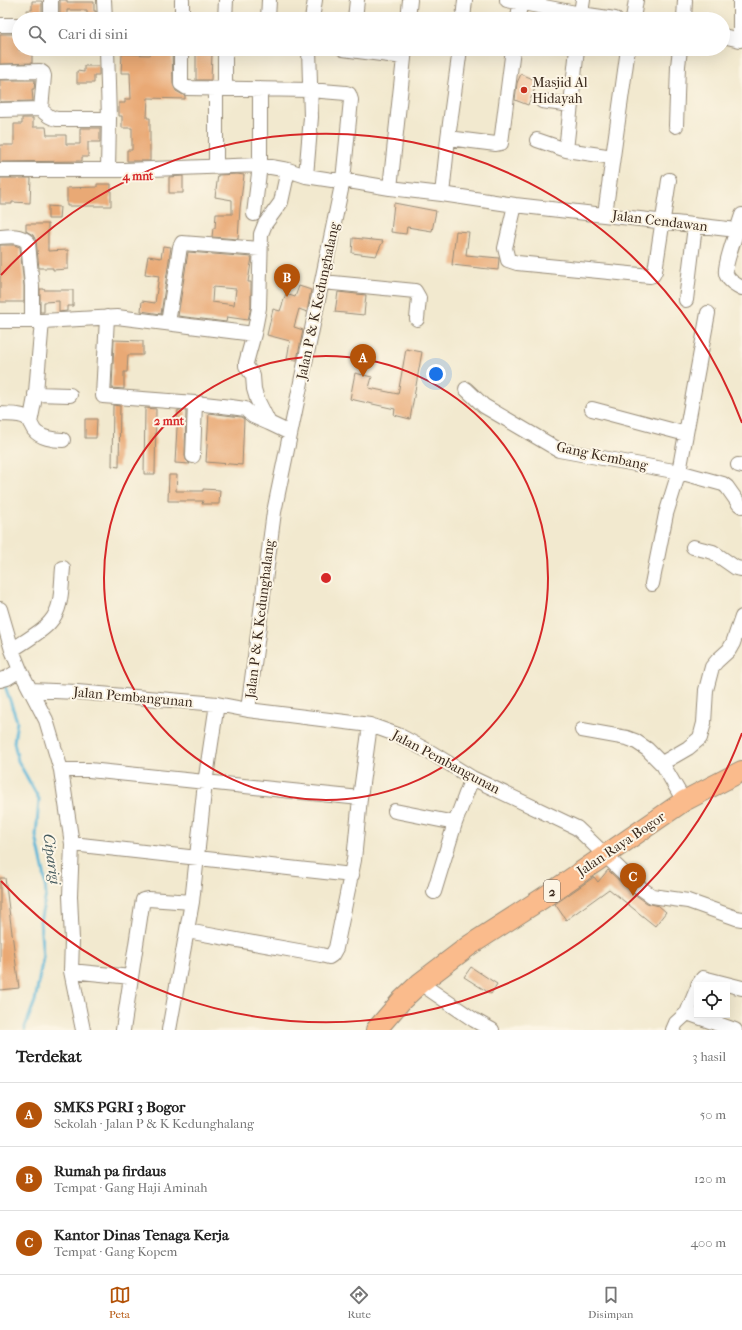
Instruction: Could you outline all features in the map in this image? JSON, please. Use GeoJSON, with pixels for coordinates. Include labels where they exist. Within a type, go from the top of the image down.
{"type":"FeatureCollection","features":[{"type":"Feature","properties":{"kind":"highway","name":"Jalan Raya Bogor"},"geometry":{"type":"LineString","coordinates":[[376,1030],[420,983],[470,945],[684,801],[742,771]]}},
{"type":"Feature","properties":{"kind":"street"},"geometry":{"type":"LineString","coordinates":[[51,0],[51,12]]}},
{"type":"Feature","properties":{"kind":"street"},"geometry":{"type":"LineString","coordinates":[[104,0],[105,12]]}},
{"type":"Feature","properties":{"kind":"street"},"geometry":{"type":"LineString","coordinates":[[182,0],[182,12]]}},
{"type":"Feature","properties":{"kind":"street"},"geometry":{"type":"LineString","coordinates":[[225,12],[226,0]]}},
{"type":"Feature","properties":{"kind":"street"},"geometry":{"type":"LineString","coordinates":[[268,12],[269,0]]}},
{"type":"Feature","properties":{"kind":"street"},"geometry":{"type":"LineString","coordinates":[[313,12],[315,0]]}},
{"type":"Feature","properties":{"kind":"street"},"geometry":{"type":"LineString","coordinates":[[356,12],[357,0]]}},
{"type":"Feature","properties":{"kind":"street"},"geometry":{"type":"LineString","coordinates":[[409,12],[410,0]]}},
{"type":"Feature","properties":{"kind":"street"},"geometry":{"type":"LineString","coordinates":[[464,12],[465,0]]}},
{"type":"Feature","properties":{"kind":"street"},"geometry":{"type":"LineString","coordinates":[[581,12],[583,0]]}},
{"type":"Feature","properties":{"kind":"street"},"geometry":{"type":"LineString","coordinates":[[634,12],[636,0]]}},
{"type":"Feature","properties":{"kind":"street"},"geometry":{"type":"LineString","coordinates":[[684,12],[685,0]]}},
{"type":"Feature","properties":{"kind":"street"},"geometry":{"type":"LineString","coordinates":[[730,38],[740,40],[740,0]]}},
{"type":"Feature","properties":{"kind":"street"},"geometry":{"type":"LineString","coordinates":[[516,12],[513,1],[559,12]]}},
{"type":"Feature","properties":{"kind":"street"},"geometry":{"type":"LineString","coordinates":[[0,25],[12,25]]}},
{"type":"Feature","properties":{"kind":"street"},"geometry":{"type":"LineString","coordinates":[[107,56],[109,119],[108,169]]}},
{"type":"Feature","properties":{"kind":"street","name":"Jalan P & K Kedunghalang"},"geometry":{"type":"LineString","coordinates":[[181,56],[181,84],[187,88],[310,90],[346,93],[350,95],[351,100],[343,180],[274,512],[248,710]]}},
{"type":"Feature","properties":{"kind":"street"},"geometry":{"type":"LineString","coordinates":[[216,166],[224,56]]}},
{"type":"Feature","properties":{"kind":"street"},"geometry":{"type":"LineString","coordinates":[[306,176],[311,117],[309,56]]}},
{"type":"Feature","properties":{"kind":"street"},"geometry":{"type":"LineString","coordinates":[[390,188],[404,56]]}},
{"type":"Feature","properties":{"kind":"street"},"geometry":{"type":"LineString","coordinates":[[442,194],[459,56]]}},
{"type":"Feature","properties":{"kind":"street"},"geometry":{"type":"LineString","coordinates":[[448,138],[496,144],[501,143],[513,56]]}},
{"type":"Feature","properties":{"kind":"street"},"geometry":{"type":"LineString","coordinates":[[566,150],[576,56]]}},
{"type":"Feature","properties":{"kind":"street"},"geometry":{"type":"LineString","coordinates":[[604,214],[627,56]]}},
{"type":"Feature","properties":{"kind":"street"},"geometry":{"type":"LineString","coordinates":[[676,126],[679,56]]}},
{"type":"Feature","properties":{"kind":"street"},"geometry":{"type":"LineString","coordinates":[[0,72],[40,71],[43,73],[41,109],[45,115],[57,119],[109,119]]}},
{"type":"Feature","properties":{"kind":"street"},"geometry":{"type":"LineString","coordinates":[[254,214],[260,165],[260,90]]}},
{"type":"Feature","properties":{"kind":"street"},"geometry":{"type":"LineString","coordinates":[[542,101],[571,105]]}},
{"type":"Feature","properties":{"kind":"street"},"geometry":{"type":"LineString","coordinates":[[0,110],[41,109]]}},
{"type":"Feature","properties":{"kind":"street"},"geometry":{"type":"LineString","coordinates":[[536,140],[566,150],[613,157]]}},
{"type":"Feature","properties":{"kind":"street","name":"Jalan Cendawan"},"geometry":{"type":"LineString","coordinates":[[0,170],[260,165],[288,170],[306,176],[343,180],[390,188],[516,205],[737,230]]}},
{"type":"Feature","properties":{"kind":"street"},"geometry":{"type":"LineString","coordinates":[[269,423],[257,398],[254,389],[253,376],[246,365],[259,308],[260,249],[263,227],[281,202],[288,170]]}},
{"type":"Feature","properties":{"kind":"street"},"geometry":{"type":"LineString","coordinates":[[516,205],[506,244],[505,252],[508,260],[517,263],[650,276],[654,271],[669,180]]}},
{"type":"Feature","properties":{"kind":"street"},"geometry":{"type":"LineString","coordinates":[[742,215],[725,272],[728,278],[742,288]]}},
{"type":"Feature","properties":{"kind":"street"},"geometry":{"type":"LineString","coordinates":[[686,300],[695,226]]}},
{"type":"Feature","properties":{"kind":"street"},"geometry":{"type":"LineString","coordinates":[[0,237],[16,236],[23,238],[28,242],[37,321],[35,394],[30,423]]}},
{"type":"Feature","properties":{"kind":"street"},"geometry":{"type":"LineString","coordinates":[[168,323],[180,247],[182,243],[260,249]]}},
{"type":"Feature","properties":{"kind":"street"},"geometry":{"type":"LineString","coordinates":[[323,282],[410,289],[415,291],[419,298],[417,319]]}},
{"type":"Feature","properties":{"kind":"street"},"geometry":{"type":"LineString","coordinates":[[652,584],[666,514],[679,472],[708,313]]}},
{"type":"Feature","properties":{"kind":"street"},"geometry":{"type":"LineString","coordinates":[[107,317],[103,396],[196,403],[245,409],[253,416],[290,433]]}},
{"type":"Feature","properties":{"kind":"street"},"geometry":{"type":"LineString","coordinates":[[0,320],[37,321],[117,317],[254,334]]}},
{"type":"Feature","properties":{"kind":"street","name":"Gang Kembang"},"geometry":{"type":"LineString","coordinates":[[466,389],[484,406],[559,450],[679,472],[723,484],[742,506]]}},
{"type":"Feature","properties":{"kind":"street"},"geometry":{"type":"LineString","coordinates":[[35,394],[70,395]]}},
{"type":"Feature","properties":{"kind":"street"},"geometry":{"type":"LineString","coordinates":[[193,456],[196,403]]}},
{"type":"Feature","properties":{"kind":"street"},"geometry":{"type":"LineString","coordinates":[[592,409],[686,434]]}},
{"type":"Feature","properties":{"kind":"street"},"geometry":{"type":"LineString","coordinates":[[0,414],[20,416],[28,419],[36,432],[54,440],[63,440]]}},
{"type":"Feature","properties":{"kind":"street"},"geometry":{"type":"LineString","coordinates":[[693,547],[713,552],[736,568],[742,569]]}},
{"type":"Feature","properties":{"kind":"street"},"geometry":{"type":"LineString","coordinates":[[12,650],[49,624],[55,616],[60,600],[63,568]]}},
{"type":"Feature","properties":{"kind":"street"},"geometry":{"type":"LineString","coordinates":[[0,609],[12,650],[20,670],[46,720],[61,770],[72,844],[70,896],[72,940],[71,971],[83,1030]]}},
{"type":"Feature","properties":{"kind":"street"},"geometry":{"type":"LineString","coordinates":[[663,764],[688,748],[700,738],[704,723],[706,690],[712,667],[729,650],[741,621]]}},
{"type":"Feature","properties":{"kind":"street"},"geometry":{"type":"LineString","coordinates":[[4,679],[20,670]]}},
{"type":"Feature","properties":{"kind":"street","name":"Jalan Pembangunan"},"geometry":{"type":"LineString","coordinates":[[31,690],[77,692],[217,704],[248,710],[370,725],[398,735],[425,749],[472,778],[577,828],[635,884],[652,896],[688,901],[742,919]]}},
{"type":"Feature","properties":{"kind":"street"},"geometry":{"type":"LineString","coordinates":[[168,1030],[192,902],[217,704]]}},
{"type":"Feature","properties":{"kind":"street"},"geometry":{"type":"LineString","coordinates":[[187,931],[321,956],[332,956],[336,948],[352,875],[360,798],[370,725]]}},
{"type":"Feature","properties":{"kind":"street"},"geometry":{"type":"LineString","coordinates":[[582,730],[627,738],[635,741],[647,749],[663,764],[684,801]]}},
{"type":"Feature","properties":{"kind":"street"},"geometry":{"type":"LineString","coordinates":[[61,770],[89,770],[360,798]]}},
{"type":"Feature","properties":{"kind":"street"},"geometry":{"type":"LineString","coordinates":[[434,892],[455,824],[472,778]]}},
{"type":"Feature","properties":{"kind":"street"},"geometry":{"type":"LineString","coordinates":[[395,811],[455,824]]}},
{"type":"Feature","properties":{"kind":"street"},"geometry":{"type":"LineString","coordinates":[[72,844],[352,875]]}},
{"type":"Feature","properties":{"kind":"street"},"geometry":{"type":"LineString","coordinates":[[123,1030],[144,900],[148,898],[192,902]]}},
{"type":"Feature","properties":{"kind":"street"},"geometry":{"type":"LineString","coordinates":[[71,971],[131,977]]}},
{"type":"Feature","properties":{"kind":"street"},"geometry":{"type":"LineString","coordinates":[[700,982],[703,978],[719,982]]}},
{"type":"Feature","properties":{"kind":"street"},"geometry":{"type":"LineString","coordinates":[[420,983],[474,1020],[492,1030]]}},
{"type":"Feature","properties":{"kind":"street"},"geometry":{"type":"LineString","coordinates":[[730,985],[742,988]]}},
{"type":"Feature","properties":{"kind":"street"},"geometry":{"type":"LineString","coordinates":[[672,1030],[676,1023],[687,1014],[694,996]]}},
{"type":"Feature","properties":{"kind":"street"},"geometry":{"type":"LineString","coordinates":[[687,1014],[737,1030]]}},
{"type":"Feature","properties":{"kind":"building"},"geometry":{"type":"Polygon","coordinates":[[[60,0],[67,0],[67,2],[94,2],[94,11],[96,11],[87,12],[87,10],[67,10],[67,12],[60,12],[60,0]]]}},
{"type":"Feature","properties":{"kind":"building"},"geometry":{"type":"Polygon","coordinates":[[[32,1],[42,1],[42,12],[27,12],[27,10],[32,10],[32,1]]]}},
{"type":"Feature","properties":{"kind":"building"},"geometry":{"type":"Polygon","coordinates":[[[0,34],[12,34],[12,56],[32,56],[32,63],[0,64],[0,34]]]}},
{"type":"Feature","properties":{"kind":"building"},"geometry":{"type":"Polygon","coordinates":[[[122,56],[172,56],[173,84],[176,91],[185,96],[185,99],[148,98],[147,118],[150,118],[150,161],[127,161],[127,150],[132,150],[132,128],[122,128],[122,116],[119,116],[119,103],[125,103],[125,99],[131,99],[130,73],[121,73],[122,56]]]}},
{"type":"Feature","properties":{"kind":"building"},"geometry":{"type":"Polygon","coordinates":[[[196,56],[212,56],[211,80],[196,80],[196,56]]]}},
{"type":"Feature","properties":{"kind":"building"},"geometry":{"type":"Polygon","coordinates":[[[84,66],[99,66],[99,75],[94,75],[94,83],[77,83],[77,71],[84,72],[84,66]]]}},
{"type":"Feature","properties":{"kind":"building","name":"Masjid Al Hidayah"},"geometry":{"type":"Polygon","coordinates":[[[521,74],[538,81],[528,105],[515,100],[517,83],[521,74]]]}},
{"type":"Feature","properties":{"kind":"building"},"geometry":{"type":"Polygon","coordinates":[[[0,80],[35,80],[34,89],[32,89],[33,101],[0,102],[0,80]]]}},
{"type":"Feature","properties":{"kind":"building"},"geometry":{"type":"Polygon","coordinates":[[[22,118],[33,118],[33,127],[46,127],[47,135],[66,135],[66,144],[80,144],[80,128],[100,128],[100,142],[88,142],[88,157],[82,157],[82,161],[0,162],[0,145],[14,145],[14,124],[22,124],[22,118]]]}},
{"type":"Feature","properties":{"kind":"building"},"geometry":{"type":"Polygon","coordinates":[[[218,175],[244,175],[238,239],[212,237],[213,228],[215,228],[216,214],[232,214],[232,200],[215,197],[218,175]]]}},
{"type":"Feature","properties":{"kind":"building"},"geometry":{"type":"Polygon","coordinates":[[[183,176],[183,193],[169,193],[169,177],[183,176]]]}},
{"type":"Feature","properties":{"kind":"building"},"geometry":{"type":"Polygon","coordinates":[[[0,178],[31,178],[30,203],[12,202],[12,204],[0,204],[0,178]]]}},
{"type":"Feature","properties":{"kind":"building"},"geometry":{"type":"Polygon","coordinates":[[[97,184],[111,184],[111,206],[67,206],[67,188],[97,187],[97,184]]]}},
{"type":"Feature","properties":{"kind":"building"},"geometry":{"type":"Polygon","coordinates":[[[394,203],[436,211],[432,231],[407,227],[406,234],[391,232],[394,203]]]}},
{"type":"Feature","properties":{"kind":"building"},"geometry":{"type":"Polygon","coordinates":[[[48,206],[60,207],[59,219],[48,219],[48,206]]]}},
{"type":"Feature","properties":{"kind":"building"},"geometry":{"type":"Polygon","coordinates":[[[26,224],[48,224],[48,251],[68,250],[68,269],[53,270],[53,268],[39,268],[36,241],[33,235],[26,231],[26,224]]]}},
{"type":"Feature","properties":{"kind":"building"},"geometry":{"type":"Polygon","coordinates":[[[456,231],[469,232],[466,255],[499,258],[498,270],[452,265],[456,231]]]}},
{"type":"Feature","properties":{"kind":"building"},"geometry":{"type":"Polygon","coordinates":[[[353,238],[383,241],[376,256],[352,253],[353,238]]]}},
{"type":"Feature","properties":{"kind":"building"},"geometry":{"type":"Polygon","coordinates":[[[0,245],[14,245],[20,247],[24,302],[0,302],[0,245]]]}},
{"type":"Feature","properties":{"kind":"building"},"geometry":{"type":"Polygon","coordinates":[[[163,246],[171,247],[161,314],[141,311],[142,301],[155,303],[159,276],[145,274],[148,256],[161,258],[163,246]]]}},
{"type":"Feature","properties":{"kind":"building"},"geometry":{"type":"Polygon","coordinates":[[[188,252],[252,257],[248,282],[251,282],[251,307],[248,320],[227,317],[226,322],[178,316],[188,252]],[[213,287],[212,302],[234,305],[236,289],[213,287]]]}},
{"type":"Feature","properties":{"kind":"building"},"geometry":{"type":"Polygon","coordinates":[[[299,286],[311,290],[307,312],[299,309],[294,327],[303,330],[297,360],[287,359],[290,341],[267,335],[273,309],[280,311],[286,294],[295,297],[299,286]]]}},
{"type":"Feature","properties":{"kind":"building"},"geometry":{"type":"Polygon","coordinates":[[[40,289],[73,290],[73,306],[67,306],[67,311],[59,312],[59,301],[44,302],[44,312],[40,312],[40,289]]]}},
{"type":"Feature","properties":{"kind":"building"},"geometry":{"type":"Polygon","coordinates":[[[338,292],[366,295],[364,315],[335,312],[338,292]]]}},
{"type":"Feature","properties":{"kind":"building"},"geometry":{"type":"Polygon","coordinates":[[[114,340],[143,341],[143,355],[128,355],[127,372],[124,372],[124,389],[112,388],[114,340]]]}},
{"type":"Feature","properties":{"kind":"building"},"geometry":{"type":"Polygon","coordinates":[[[406,349],[422,352],[410,419],[394,415],[395,409],[350,399],[355,373],[372,377],[369,388],[398,394],[406,349]]]}},
{"type":"Feature","properties":{"kind":"building"},"geometry":{"type":"Polygon","coordinates":[[[113,405],[120,406],[119,467],[112,466],[113,405]]]}},
{"type":"Feature","properties":{"kind":"building"},"geometry":{"type":"Polygon","coordinates":[[[145,408],[156,409],[155,474],[144,474],[145,408]]]}},
{"type":"Feature","properties":{"kind":"building"},"geometry":{"type":"Polygon","coordinates":[[[178,410],[186,411],[185,456],[186,460],[190,464],[175,463],[178,410]]]}},
{"type":"Feature","properties":{"kind":"building"},"geometry":{"type":"Polygon","coordinates":[[[209,413],[241,417],[244,419],[242,465],[206,462],[209,413]]]}},
{"type":"Feature","properties":{"kind":"building"},"geometry":{"type":"Polygon","coordinates":[[[85,419],[97,419],[96,438],[85,438],[85,419]]]}},
{"type":"Feature","properties":{"kind":"building"},"geometry":{"type":"Polygon","coordinates":[[[169,475],[177,475],[176,491],[203,491],[203,489],[220,490],[219,504],[202,504],[203,501],[168,501],[169,475]]]}},
{"type":"Feature","properties":{"kind":"building"},"geometry":{"type":"Polygon","coordinates":[[[608,870],[630,891],[647,903],[659,906],[666,912],[655,926],[609,889],[566,920],[555,904],[594,877],[598,882],[608,870]]]}},
{"type":"Feature","properties":{"kind":"building"},"geometry":{"type":"Polygon","coordinates":[[[0,878],[5,878],[19,988],[0,990],[0,878]]]}},
{"type":"Feature","properties":{"kind":"building"},"geometry":{"type":"Polygon","coordinates":[[[471,967],[497,984],[491,994],[464,977],[471,967]]]}},
{"type":"Feature","properties":{"kind":"waterway","name":"Ciparigi"},"geometry":{"type":"LineString","coordinates":[[4,683],[17,721],[14,742],[18,761],[39,799],[36,836],[44,873],[46,895],[40,921],[43,957],[35,1001],[25,1030]]}},
{"type":"Feature","properties":{"kind":"place","name":"Masjid Al Hidayah"},"geometry":{"type":"Point","coordinates":[524,90]}},
{"type":"Feature","properties":{"kind":"place","name":"Rumah pa firdaus"},"geometry":{"type":"Point","coordinates":[287,297]}},
{"type":"Feature","properties":{"kind":"place","name":"SMKS PGRI 3 Bogor"},"geometry":{"type":"Point","coordinates":[363,377]}},
{"type":"Feature","properties":{"kind":"place","name":"Kantor Dinas Tenaga Kerja"},"geometry":{"type":"Point","coordinates":[633,896]}}]}
